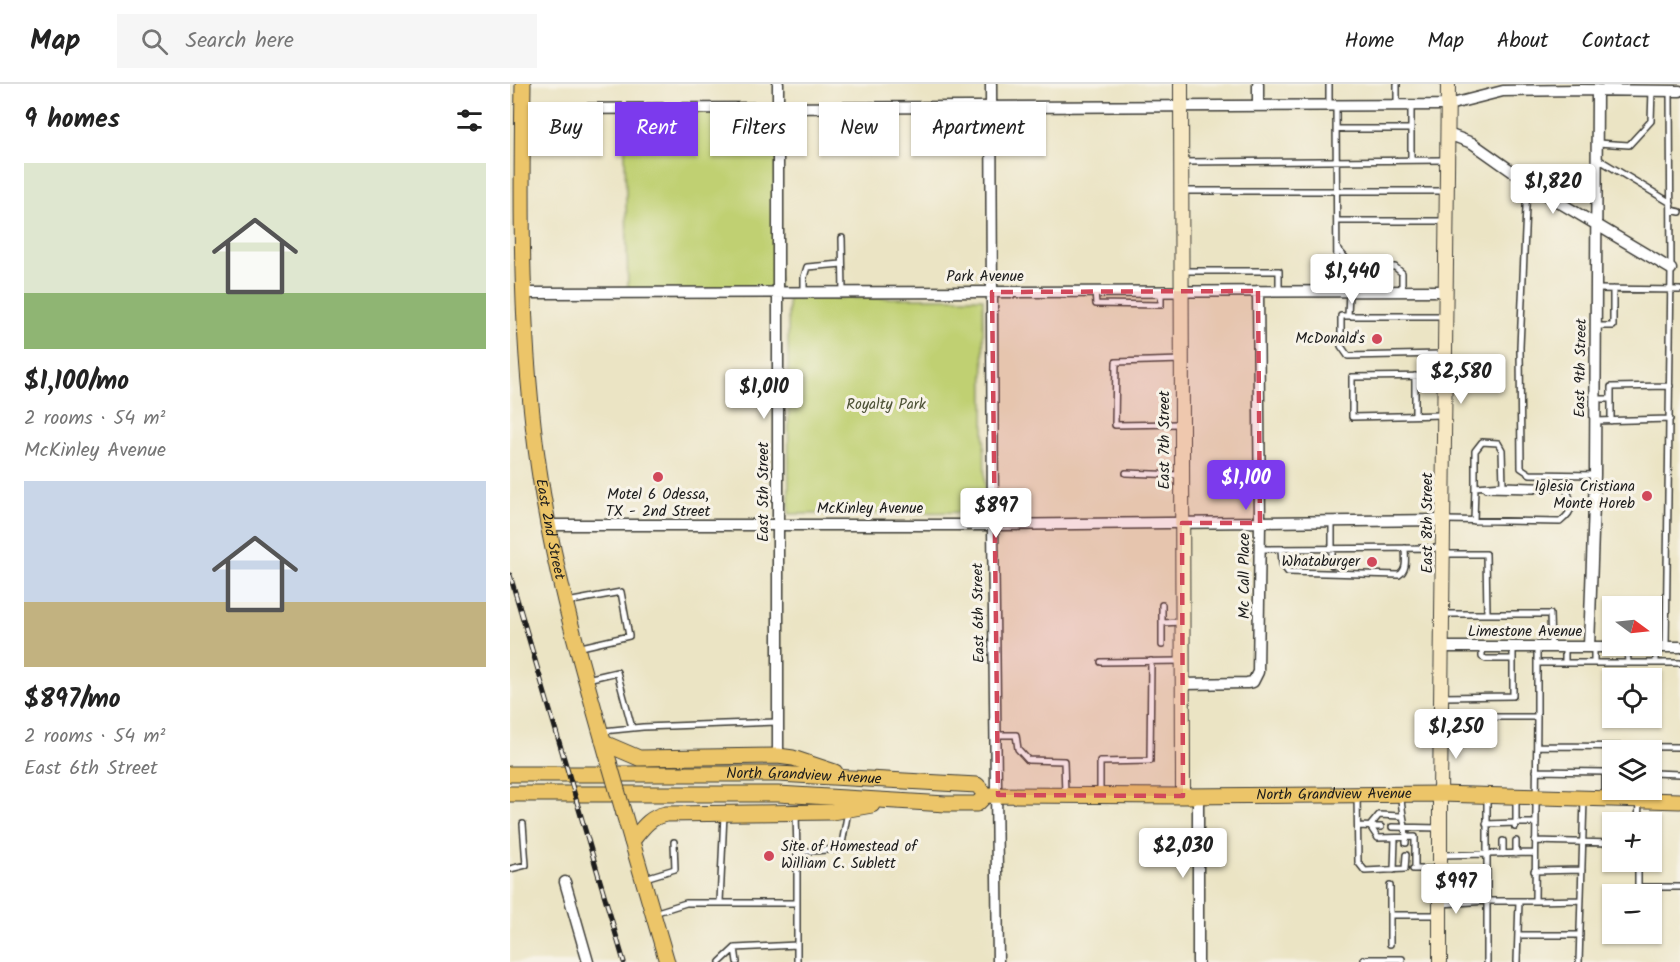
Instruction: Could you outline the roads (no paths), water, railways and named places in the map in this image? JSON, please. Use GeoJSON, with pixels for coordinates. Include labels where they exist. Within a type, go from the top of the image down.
{"type":"FeatureCollection","features":[{"type":"Feature","properties":{"kind":"main road","name":"East 2nd Street"},"geometry":{"type":"LineString","coordinates":[[523,84],[521,245],[532,412],[548,525],[585,679],[602,737],[614,768],[624,814],[667,962]]}},
{"type":"Feature","properties":{"kind":"main road","name":"East 7th Street"},"geometry":{"type":"LineString","coordinates":[[1181,84],[1183,684],[1190,796]]}},
{"type":"Feature","properties":{"kind":"main road","name":"East 8th Street"},"geometry":{"type":"LineString","coordinates":[[1440,962],[1448,84]]}},
{"type":"Feature","properties":{"kind":"main road"},"geometry":{"type":"LineString","coordinates":[[602,737],[639,758],[778,756],[793,758],[858,779]]}},
{"type":"Feature","properties":{"kind":"main road","name":"North Grandview Avenue"},"geometry":{"type":"LineString","coordinates":[[510,774],[614,768],[787,775],[977,785],[992,795]]}},
{"type":"Feature","properties":{"kind":"main road","name":"North Grandview Avenue"},"geometry":{"type":"LineString","coordinates":[[510,794],[778,794],[977,804],[992,795],[1440,794],[1602,799]]}},
{"type":"Feature","properties":{"kind":"main road","name":"North Grandview Avenue"},"geometry":{"type":"LineString","coordinates":[[1639,800],[1680,801]]}},
{"type":"Feature","properties":{"kind":"main road"},"geometry":{"type":"LineString","coordinates":[[632,841],[649,821],[657,816],[832,812],[899,801]]}},
{"type":"Feature","properties":{"kind":"street","name":"East 5th Street"},"geometry":{"type":"LineString","coordinates":[[778,84],[778,102]]}},
{"type":"Feature","properties":{"kind":"street","name":"East 6th Street"},"geometry":{"type":"LineString","coordinates":[[991,84],[992,102]]}},
{"type":"Feature","properties":{"kind":"street"},"geometry":{"type":"LineString","coordinates":[[1258,84],[1258,106]]}},
{"type":"Feature","properties":{"kind":"street"},"geometry":{"type":"LineString","coordinates":[[1046,107],[1448,105],[1503,91],[1540,87],[1578,87],[1597,90],[1670,89]]}},
{"type":"Feature","properties":{"kind":"street","name":"East 9th Street"},"geometry":{"type":"LineString","coordinates":[[1592,647],[1597,90]]}},
{"type":"Feature","properties":{"kind":"street"},"geometry":{"type":"LineString","coordinates":[[807,108],[911,107]]}},
{"type":"Feature","properties":{"kind":"street"},"geometry":{"type":"LineString","coordinates":[[522,109],[710,108]]}},
{"type":"Feature","properties":{"kind":"street"},"geometry":{"type":"LineString","coordinates":[[1448,134],[1472,143],[1527,182],[1671,269]]}},
{"type":"Feature","properties":{"kind":"street","name":"East 5th Street"},"geometry":{"type":"LineString","coordinates":[[778,156],[778,756]]}},
{"type":"Feature","properties":{"kind":"street","name":"East 6th Street"},"geometry":{"type":"LineString","coordinates":[[992,156],[996,735],[992,795],[998,962]]}},
{"type":"Feature","properties":{"kind":"street","name":"Mc Call Place"},"geometry":{"type":"LineString","coordinates":[[1183,684],[1247,683],[1256,678],[1260,654],[1258,291]]}},
{"type":"Feature","properties":{"kind":"street","name":"Park Avenue"},"geometry":{"type":"LineString","coordinates":[[524,293],[1446,291]]}},
{"type":"Feature","properties":{"kind":"street","name":"McKinley Avenue"},"geometry":{"type":"LineString","coordinates":[[548,525],[1182,524],[1444,520]]}},
{"type":"Feature","properties":{"kind":"street","name":"Limestone Avenue"},"geometry":{"type":"LineString","coordinates":[[1443,647],[1602,647]]}},
{"type":"Feature","properties":{"kind":"street","name":"Limestone Avenue"},"geometry":{"type":"LineString","coordinates":[[1662,647],[1680,647]]}},
{"type":"Feature","properties":{"kind":"street","name":"East 7th Street"},"geometry":{"type":"LineString","coordinates":[[1190,796],[1198,962]]}},
{"type":"Feature","properties":{"kind":"street"},"geometry":{"type":"LineString","coordinates":[[565,882],[588,962]]}},
{"type":"Feature","properties":{"kind":"lane"},"geometry":{"type":"LineString","coordinates":[[1329,84],[1336,129],[1337,291]]}},
{"type":"Feature","properties":{"kind":"lane"},"geometry":{"type":"LineString","coordinates":[[1397,84],[1397,105]]}},
{"type":"Feature","properties":{"kind":"lane"},"geometry":{"type":"LineString","coordinates":[[1662,622],[1670,419],[1670,89]]}},
{"type":"Feature","properties":{"kind":"lane"},"geometry":{"type":"LineString","coordinates":[[1597,143],[1629,145],[1651,121],[1652,90]]}},
{"type":"Feature","properties":{"kind":"lane"},"geometry":{"type":"LineString","coordinates":[[1411,105],[1411,160]]}},
{"type":"Feature","properties":{"kind":"lane"},"geometry":{"type":"LineString","coordinates":[[1336,129],[1411,129]]}},
{"type":"Feature","properties":{"kind":"lane"},"geometry":{"type":"LineString","coordinates":[[1597,158],[1680,212]]}},
{"type":"Feature","properties":{"kind":"lane"},"geometry":{"type":"LineString","coordinates":[[1181,162],[1448,160]]}},
{"type":"Feature","properties":{"kind":"lane"},"geometry":{"type":"LineString","coordinates":[[1527,182],[1520,347],[1521,468],[1530,474],[1595,475]]}},
{"type":"Feature","properties":{"kind":"lane"},"geometry":{"type":"LineString","coordinates":[[1181,191],[1447,190]]}},
{"type":"Feature","properties":{"kind":"lane"},"geometry":{"type":"LineString","coordinates":[[1337,221],[1447,221]]}},
{"type":"Feature","properties":{"kind":"lane"},"geometry":{"type":"LineString","coordinates":[[842,238],[843,292]]}},
{"type":"Feature","properties":{"kind":"lane"},"geometry":{"type":"LineString","coordinates":[[1337,248],[1347,261],[1356,267],[1395,267],[1402,273],[1402,291]]}},
{"type":"Feature","properties":{"kind":"lane"},"geometry":{"type":"LineString","coordinates":[[804,292],[807,267],[842,264]]}},
{"type":"Feature","properties":{"kind":"lane"},"geometry":{"type":"LineString","coordinates":[[1182,271],[1279,271],[1279,291]]}},
{"type":"Feature","properties":{"kind":"lane"},"geometry":{"type":"LineString","coordinates":[[1596,326],[1613,326],[1613,289]]}},
{"type":"Feature","properties":{"kind":"lane"},"geometry":{"type":"LineString","coordinates":[[1596,290],[1680,290]]}},
{"type":"Feature","properties":{"kind":"lane"},"geometry":{"type":"LineString","coordinates":[[1348,316],[1349,291]]}},
{"type":"Feature","properties":{"kind":"lane"},"geometry":{"type":"LineString","coordinates":[[1445,354],[1348,356],[1341,346],[1341,316],[1446,316]]}},
{"type":"Feature","properties":{"kind":"lane"},"geometry":{"type":"LineString","coordinates":[[1182,360],[1116,362],[1114,425],[1182,424]]}},
{"type":"Feature","properties":{"kind":"lane"},"geometry":{"type":"LineString","coordinates":[[1415,376],[1415,415]]}},
{"type":"Feature","properties":{"kind":"lane"},"geometry":{"type":"LineString","coordinates":[[1445,376],[1352,377],[1352,417],[1445,415]]}},
{"type":"Feature","properties":{"kind":"lane"},"geometry":{"type":"LineString","coordinates":[[1611,421],[1611,387],[1670,386]]}},
{"type":"Feature","properties":{"kind":"lane"},"geometry":{"type":"LineString","coordinates":[[1595,399],[1611,399]]}},
{"type":"Feature","properties":{"kind":"lane"},"geometry":{"type":"LineString","coordinates":[[1595,421],[1670,419]]}},
{"type":"Feature","properties":{"kind":"lane"},"geometry":{"type":"LineString","coordinates":[[1474,521],[1475,451],[1482,442],[1498,443],[1502,450],[1503,485]]}},
{"type":"Feature","properties":{"kind":"lane"},"geometry":{"type":"LineString","coordinates":[[1126,473],[1182,475]]}},
{"type":"Feature","properties":{"kind":"lane"},"geometry":{"type":"LineString","coordinates":[[1444,520],[1560,522],[1569,514],[1572,501],[1565,487],[1503,485],[1475,487]]}},
{"type":"Feature","properties":{"kind":"lane"},"geometry":{"type":"LineString","coordinates":[[1483,487],[1487,490],[1534,490],[1543,487]]}},
{"type":"Feature","properties":{"kind":"lane"},"geometry":{"type":"LineString","coordinates":[[1332,522],[1332,564]]}},
{"type":"Feature","properties":{"kind":"lane"},"geometry":{"type":"LineString","coordinates":[[1281,549],[1282,564],[1288,572],[1399,575],[1405,568],[1405,548]]}},
{"type":"Feature","properties":{"kind":"lane"},"geometry":{"type":"LineString","coordinates":[[1260,549],[1405,548],[1486,554],[1487,613]]}},
{"type":"Feature","properties":{"kind":"lane"},"geometry":{"type":"LineString","coordinates":[[565,603],[621,592],[629,636],[577,648]]}},
{"type":"Feature","properties":{"kind":"lane"},"geometry":{"type":"LineString","coordinates":[[1162,605],[1162,645]]}},
{"type":"Feature","properties":{"kind":"lane"},"geometry":{"type":"LineString","coordinates":[[1443,614],[1550,614],[1551,647]]}},
{"type":"Feature","properties":{"kind":"lane"},"geometry":{"type":"LineString","coordinates":[[1162,623],[1183,622]]}},
{"type":"Feature","properties":{"kind":"lane"},"geometry":{"type":"LineString","coordinates":[[1482,647],[1482,657],[1513,659]]}},
{"type":"Feature","properties":{"kind":"lane"},"geometry":{"type":"LineString","coordinates":[[1442,697],[1513,696],[1513,647]]}},
{"type":"Feature","properties":{"kind":"lane"},"geometry":{"type":"LineString","coordinates":[[1534,901],[1538,647]]}},
{"type":"Feature","properties":{"kind":"lane"},"geometry":{"type":"LineString","coordinates":[[1565,647],[1565,663]]}},
{"type":"Feature","properties":{"kind":"lane"},"geometry":{"type":"LineString","coordinates":[[1592,647],[1594,663]]}},
{"type":"Feature","properties":{"kind":"lane"},"geometry":{"type":"LineString","coordinates":[[1628,656],[1628,663]]}},
{"type":"Feature","properties":{"kind":"lane"},"geometry":{"type":"LineString","coordinates":[[1656,663],[1658,656]]}},
{"type":"Feature","properties":{"kind":"lane"},"geometry":{"type":"LineString","coordinates":[[1100,796],[1100,762],[1150,761],[1151,661]]}},
{"type":"Feature","properties":{"kind":"lane"},"geometry":{"type":"LineString","coordinates":[[1101,662],[1183,661]]}},
{"type":"Feature","properties":{"kind":"lane"},"geometry":{"type":"LineString","coordinates":[[1538,663],[1680,663]]}},
{"type":"Feature","properties":{"kind":"lane"},"geometry":{"type":"LineString","coordinates":[[585,679],[617,672],[632,728]]}},
{"type":"Feature","properties":{"kind":"lane"},"geometry":{"type":"LineString","coordinates":[[1441,717],[1537,717]]}},
{"type":"Feature","properties":{"kind":"lane"},"geometry":{"type":"LineString","coordinates":[[602,737],[632,728],[778,722]]}},
{"type":"Feature","properties":{"kind":"lane"},"geometry":{"type":"LineString","coordinates":[[996,735],[1016,735],[1018,749],[1028,760],[1064,761],[1065,795]]}},
{"type":"Feature","properties":{"kind":"lane"},"geometry":{"type":"LineString","coordinates":[[1537,746],[1680,747]]}},
{"type":"Feature","properties":{"kind":"lane"},"geometry":{"type":"LineString","coordinates":[[1536,771],[1602,772]]}},
{"type":"Feature","properties":{"kind":"lane"},"geometry":{"type":"LineString","coordinates":[[1662,773],[1680,774]]}},
{"type":"Feature","properties":{"kind":"lane"},"geometry":{"type":"LineString","coordinates":[[1358,794],[1358,862],[1365,871],[1415,869],[1485,854],[1535,853]]}},
{"type":"Feature","properties":{"kind":"lane"},"geometry":{"type":"LineString","coordinates":[[1401,795],[1401,816],[1406,828],[1406,840]]}},
{"type":"Feature","properties":{"kind":"lane"},"geometry":{"type":"LineString","coordinates":[[1487,796],[1485,854],[1487,962]]}},
{"type":"Feature","properties":{"kind":"lane"},"geometry":{"type":"LineString","coordinates":[[1516,797],[1516,825]]}},
{"type":"Feature","properties":{"kind":"lane"},"geometry":{"type":"LineString","coordinates":[[1579,962],[1584,799]]}},
{"type":"Feature","properties":{"kind":"lane"},"geometry":{"type":"LineString","coordinates":[[1638,812],[1639,800]]}},
{"type":"Feature","properties":{"kind":"lane"},"geometry":{"type":"LineString","coordinates":[[797,852],[841,849],[848,809]]}},
{"type":"Feature","properties":{"kind":"lane"},"geometry":{"type":"LineString","coordinates":[[796,812],[797,962]]}},
{"type":"Feature","properties":{"kind":"lane"},"geometry":{"type":"LineString","coordinates":[[720,902],[724,813]]}},
{"type":"Feature","properties":{"kind":"lane"},"geometry":{"type":"LineString","coordinates":[[1370,826],[1379,815],[1401,816]]}},
{"type":"Feature","properties":{"kind":"lane"},"geometry":{"type":"LineString","coordinates":[[1486,824],[1536,823]]}},
{"type":"Feature","properties":{"kind":"lane"},"geometry":{"type":"LineString","coordinates":[[510,869],[526,866],[523,824]]}},
{"type":"Feature","properties":{"kind":"lane"},"geometry":{"type":"LineString","coordinates":[[1358,826],[1381,827]]}},
{"type":"Feature","properties":{"kind":"lane"},"geometry":{"type":"LineString","coordinates":[[1370,826],[1378,838],[1406,840],[1415,837],[1415,869]]}},
{"type":"Feature","properties":{"kind":"lane"},"geometry":{"type":"LineString","coordinates":[[1392,827],[1440,828]]}},
{"type":"Feature","properties":{"kind":"lane"},"geometry":{"type":"LineString","coordinates":[[1394,870],[1395,838]]}},
{"type":"Feature","properties":{"kind":"lane"},"geometry":{"type":"LineString","coordinates":[[1503,841],[1503,854]]}},
{"type":"Feature","properties":{"kind":"lane"},"geometry":{"type":"LineString","coordinates":[[1516,841],[1516,854]]}},
{"type":"Feature","properties":{"kind":"lane"},"geometry":{"type":"LineString","coordinates":[[1535,841],[1602,843]]}},
{"type":"Feature","properties":{"kind":"lane"},"geometry":{"type":"LineString","coordinates":[[642,879],[675,869],[674,842]]}},
{"type":"Feature","properties":{"kind":"lane"},"geometry":{"type":"LineString","coordinates":[[1405,869],[1406,855]]}},
{"type":"Feature","properties":{"kind":"lane"},"geometry":{"type":"LineString","coordinates":[[1534,871],[1582,870]]}},
{"type":"Feature","properties":{"kind":"lane"},"geometry":{"type":"LineString","coordinates":[[1638,872],[1638,887],[1680,886]]}},
{"type":"Feature","properties":{"kind":"lane"},"geometry":{"type":"LineString","coordinates":[[1390,886],[1390,944]]}},
{"type":"Feature","properties":{"kind":"lane"},"geometry":{"type":"LineString","coordinates":[[1390,915],[1440,910],[1487,901],[1581,900]]}},
{"type":"Feature","properties":{"kind":"lane"},"geometry":{"type":"LineString","coordinates":[[1517,962],[1519,901]]}},
{"type":"Feature","properties":{"kind":"lane"},"geometry":{"type":"LineString","coordinates":[[652,913],[687,903],[797,903]]}},
{"type":"Feature","properties":{"kind":"lane"},"geometry":{"type":"LineString","coordinates":[[1518,935],[1580,935]]}},
{"type":"Feature","properties":{"kind":"lane"},"geometry":{"type":"LineString","coordinates":[[720,962],[735,948],[797,945]]}},
{"type":"Feature","properties":{"kind":"lane"},"geometry":{"type":"LineString","coordinates":[[735,948],[737,962]]}},
{"type":"Feature","properties":{"kind":"lane"},"geometry":{"type":"LineString","coordinates":[[1364,962],[1364,959],[1402,960]]}},
{"type":"Feature","properties":{"kind":"railway"},"geometry":{"type":"LineString","coordinates":[[510,575],[624,962]]}},
{"type":"Feature","properties":{"kind":"place","name":"McDonald's"},"geometry":{"type":"Point","coordinates":[1377,339]}},
{"type":"Feature","properties":{"kind":"place","name":"Motel 6 Odessa, TX - 2nd Street"},"geometry":{"type":"Point","coordinates":[658,477]}},
{"type":"Feature","properties":{"kind":"place","name":"Iglesia Cristiana Monte Horeb"},"geometry":{"type":"Point","coordinates":[1647,496]}},
{"type":"Feature","properties":{"kind":"place","name":"Whataburger"},"geometry":{"type":"Point","coordinates":[1372,562]}},
{"type":"Feature","properties":{"kind":"place","name":"Site of Homestead of William C. Sublett"},"geometry":{"type":"Point","coordinates":[769,856]}},
{"type":"Feature","properties":{"kind":"park label","name":"Royalty Park"},"geometry":{"type":"Point","coordinates":[886,405]}}]}
